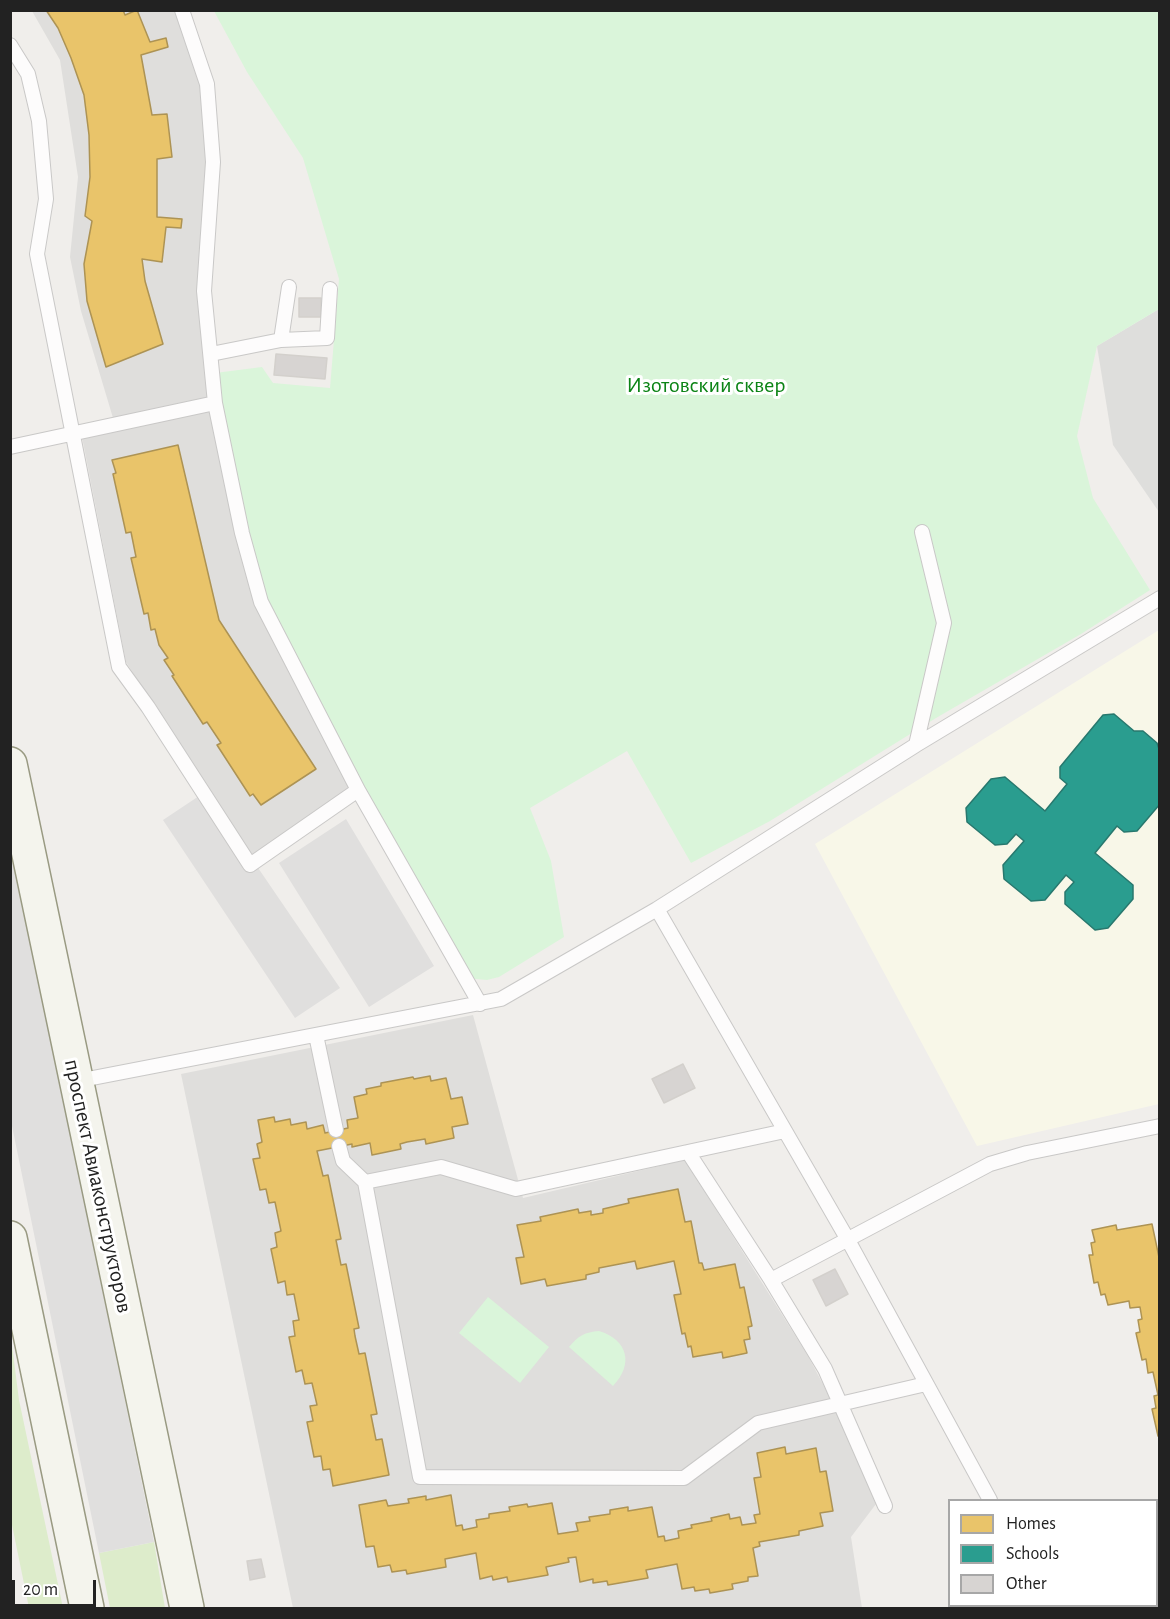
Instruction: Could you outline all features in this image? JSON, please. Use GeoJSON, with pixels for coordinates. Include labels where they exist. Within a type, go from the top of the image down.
{"type":"FeatureCollection","features":[{"type":"Feature","properties":{"kind":"street","name":"проспект Авиаконструкторов"},"geometry":{"type":"LineString","coordinates":[[10,764],[187,1608]]}},
{"type":"Feature","properties":{"kind":"street"},"geometry":{"type":"LineString","coordinates":[[10,1238],[87,1608]]}},
{"type":"Feature","properties":{"kind":"lane"},"geometry":{"type":"LineString","coordinates":[[182,10],[207,84],[213,162],[204,291],[215,403],[242,533],[261,602],[358,790],[480,1004]]}},
{"type":"Feature","properties":{"kind":"lane"},"geometry":{"type":"LineString","coordinates":[[10,45],[28,74],[39,121],[46,199],[37,254],[119,667],[148,707],[250,865],[358,790]]}},
{"type":"Feature","properties":{"kind":"lane"},"geometry":{"type":"LineString","coordinates":[[281,340],[289,287]]}},
{"type":"Feature","properties":{"kind":"lane"},"geometry":{"type":"LineString","coordinates":[[211,354],[281,340],[327,338],[330,289]]}},
{"type":"Feature","properties":{"kind":"lane"},"geometry":{"type":"LineString","coordinates":[[10,447],[215,403]]}},
{"type":"Feature","properties":{"kind":"lane"},"geometry":{"type":"LineString","coordinates":[[916,745],[944,623],[922,532]]}},
{"type":"Feature","properties":{"kind":"lane"},"geometry":{"type":"LineString","coordinates":[[76,1082],[501,999],[657,909],[916,745],[1160,598]]}},
{"type":"Feature","properties":{"kind":"lane"},"geometry":{"type":"LineString","coordinates":[[657,909],[848,1240],[989,1499]]}},
{"type":"Feature","properties":{"kind":"lane"},"geometry":{"type":"LineString","coordinates":[[316,1035],[336,1130]]}},
{"type":"Feature","properties":{"kind":"lane"},"geometry":{"type":"LineString","coordinates":[[771,1280],[990,1164],[1027,1153],[1160,1126]]}},
{"type":"Feature","properties":{"kind":"lane"},"geometry":{"type":"LineString","coordinates":[[365,1182],[441,1167],[516,1189],[785,1131]]}},
{"type":"Feature","properties":{"kind":"lane"},"geometry":{"type":"LineString","coordinates":[[339,1146],[343,1161],[365,1182],[420,1477],[684,1478],[758,1423],[926,1384]]}},
{"type":"Feature","properties":{"kind":"lane"},"geometry":{"type":"LineString","coordinates":[[688,1152],[771,1280],[825,1369],[885,1506]]}},
{"type":"Feature","properties":{"kind":"shaded area"},"geometry":{"type":"Polygon","coordinates":[[[32,11],[182,11],[205,79],[213,162],[204,291],[215,372],[360,790],[252,859],[126,662],[82,437],[116,428],[81,311],[70,257],[78,177],[60,60],[32,11]]]}},
{"type":"Feature","properties":{"kind":"shaded area"},"geometry":{"type":"Polygon","coordinates":[[[1159,309],[1159,512],[1113,445],[1097,346],[1159,309]]]}},
{"type":"Feature","properties":{"kind":"shaded area"},"geometry":{"type":"Polygon","coordinates":[[[1159,630],[1159,1104],[977,1146],[815,844],[1159,630]]]}},
{"type":"Feature","properties":{"kind":"shaded area"},"geometry":{"type":"Polygon","coordinates":[[[208,790],[340,988],[295,1018],[163,820],[208,790]]]}},
{"type":"Feature","properties":{"kind":"shaded area"},"geometry":{"type":"Polygon","coordinates":[[[346,819],[434,966],[369,1007],[279,863],[346,819]]]}},
{"type":"Feature","properties":{"kind":"shaded area"},"geometry":{"type":"Polygon","coordinates":[[[10,840],[154,1542],[99,1553],[11,1121],[10,840]]]}},
{"type":"Feature","properties":{"kind":"shaded area"},"geometry":{"type":"Polygon","coordinates":[[[473,1015],[523,1198],[685,1160],[808,1356],[841,1418],[876,1504],[851,1537],[862,1608],[293,1608],[181,1074],[473,1015]]]}},
{"type":"Feature","properties":{"kind":"green space","name":"Изотовский сквер"},"geometry":{"type":"Polygon","coordinates":[[[214,11],[1159,11],[1159,309],[1097,346],[1077,436],[1093,498],[1150,590],[770,821],[691,863],[627,751],[530,808],[551,861],[564,937],[499,977],[487,980],[465,978],[261,602],[215,373],[262,367],[273,383],[330,388],[339,279],[303,158],[247,72],[214,11]]]}},
{"type":"Feature","properties":{"kind":"green space"},"geometry":{"type":"Polygon","coordinates":[[[488,1297],[549,1347],[520,1383],[459,1333],[488,1297]]]}},
{"type":"Feature","properties":{"kind":"green space"},"geometry":{"type":"Polygon","coordinates":[[[10,1330],[19,1400],[63,1608],[29,1608],[11,1520],[10,1330]]]}},
{"type":"Feature","properties":{"kind":"green space"},"geometry":{"type":"Polygon","coordinates":[[[599,1331],[616,1340],[625,1354],[624,1369],[613,1386],[569,1347],[582,1335],[599,1331]]]}},
{"type":"Feature","properties":{"kind":"green space"},"geometry":{"type":"Polygon","coordinates":[[[154,1542],[165,1608],[110,1608],[99,1553],[154,1542]]]}},
{"type":"Feature","properties":{"kind":"building: Homes"},"geometry":{"type":"Polygon","coordinates":[[[46,10],[123,10],[125,15],[137,10],[150,42],[166,38],[168,47],[141,55],[152,115],[167,114],[172,157],[157,159],[157,217],[182,219],[181,228],[166,227],[162,262],[142,259],[145,281],[163,344],[106,367],[87,301],[84,264],[92,221],[85,216],[90,177],[89,135],[84,95],[58,28],[46,10]]]}},
{"type":"Feature","properties":{"kind":"building: Homes"},"geometry":{"type":"Polygon","coordinates":[[[178,445],[219,620],[316,769],[261,805],[253,794],[250,796],[217,745],[221,743],[207,722],[203,724],[172,676],[174,675],[164,660],[168,658],[159,645],[155,629],[151,630],[148,613],[144,614],[131,558],[136,557],[131,532],[126,533],[112,460],[178,445]]]}},
{"type":"Feature","properties":{"kind":"building: Homes"},"geometry":{"type":"Polygon","coordinates":[[[430,1076],[431,1081],[446,1078],[451,1099],[462,1097],[468,1124],[452,1127],[454,1138],[426,1144],[425,1139],[407,1142],[400,1144],[401,1149],[372,1155],[370,1143],[317,1151],[323,1176],[328,1175],[341,1239],[336,1240],[341,1265],[346,1264],[359,1328],[354,1329],[355,1336],[359,1354],[365,1353],[377,1414],[371,1415],[376,1440],[382,1439],[389,1475],[333,1486],[330,1469],[323,1470],[321,1456],[314,1457],[307,1422],[313,1421],[310,1406],[317,1405],[312,1383],[305,1384],[302,1370],[296,1372],[289,1337],[295,1336],[293,1321],[299,1320],[294,1294],[287,1295],[285,1281],[278,1283],[271,1249],[277,1247],[275,1233],[281,1231],[275,1202],[269,1203],[266,1189],[260,1190],[253,1159],[260,1158],[257,1144],[262,1142],[258,1120],[274,1117],[275,1122],[290,1119],[291,1125],[306,1122],[307,1129],[323,1125],[325,1133],[348,1128],[347,1120],[358,1118],[354,1097],[367,1094],[366,1089],[381,1086],[381,1083],[430,1076]]]}},
{"type":"Feature","properties":{"kind":"building: Homes"},"geometry":{"type":"Polygon","coordinates":[[[678,1189],[685,1222],[691,1221],[699,1263],[702,1263],[704,1270],[735,1264],[740,1288],[744,1287],[752,1326],[748,1327],[750,1339],[744,1340],[747,1353],[723,1358],[722,1352],[693,1357],[685,1333],[682,1334],[674,1295],[681,1294],[674,1261],[637,1269],[635,1261],[599,1268],[599,1272],[586,1275],[586,1279],[547,1286],[545,1279],[521,1284],[516,1258],[524,1257],[517,1225],[541,1221],[540,1217],[578,1209],[579,1213],[591,1211],[591,1215],[603,1213],[603,1209],[629,1203],[628,1199],[678,1189]]]}},
{"type":"Feature","properties":{"kind":"building: Homes"},"geometry":{"type":"Polygon","coordinates":[[[1152,1224],[1160,1262],[1160,1436],[1158,1436],[1152,1409],[1156,1408],[1154,1396],[1158,1395],[1153,1372],[1148,1373],[1146,1359],[1142,1360],[1136,1333],[1140,1332],[1138,1320],[1142,1319],[1140,1307],[1130,1308],[1129,1301],[1108,1305],[1105,1294],[1101,1295],[1098,1282],[1094,1283],[1089,1255],[1093,1255],[1091,1243],[1095,1242],[1092,1230],[1116,1225],[1117,1230],[1152,1224]]]}},
{"type":"Feature","properties":{"kind":"building: Homes"},"geometry":{"type":"Polygon","coordinates":[[[785,1447],[786,1454],[816,1448],[820,1472],[826,1471],[833,1511],[820,1513],[823,1526],[799,1531],[799,1535],[759,1542],[760,1546],[753,1548],[758,1576],[748,1577],[748,1581],[732,1584],[733,1589],[710,1593],[709,1589],[695,1591],[694,1587],[682,1589],[677,1564],[646,1570],[648,1578],[608,1585],[607,1581],[593,1583],[593,1579],[580,1582],[576,1557],[568,1558],[569,1562],[546,1567],[548,1575],[508,1582],[507,1577],[493,1580],[492,1576],[480,1579],[476,1553],[445,1559],[446,1567],[407,1574],[406,1570],[392,1572],[390,1565],[378,1567],[374,1546],[366,1547],[359,1505],[386,1500],[388,1506],[409,1503],[408,1499],[426,1496],[426,1500],[451,1495],[456,1526],[462,1525],[463,1530],[477,1527],[476,1520],[489,1518],[489,1514],[510,1511],[509,1507],[552,1503],[558,1534],[578,1531],[576,1523],[590,1521],[589,1517],[610,1514],[610,1510],[628,1507],[628,1511],[652,1507],[658,1537],[664,1536],[665,1541],[679,1538],[678,1531],[692,1528],[691,1525],[712,1521],[711,1518],[729,1514],[730,1519],[740,1517],[742,1525],[756,1523],[754,1515],[760,1514],[754,1478],[761,1477],[757,1453],[785,1447]]]}},
{"type":"Feature","properties":{"kind":"building: Schools"},"geometry":{"type":"Polygon","coordinates":[[[1114,714],[1134,731],[1143,731],[1157,743],[1160,752],[1160,804],[1137,831],[1124,832],[1117,826],[1095,853],[1133,885],[1133,899],[1108,928],[1095,930],[1065,904],[1065,892],[1074,882],[1066,875],[1045,900],[1031,901],[1004,879],[1003,865],[1024,841],[1016,834],[1007,844],[995,845],[967,822],[966,808],[991,779],[1005,777],[1045,811],[1067,784],[1060,778],[1060,767],[1103,715],[1114,714]]]}},
{"type":"Feature","properties":{"kind":"building: Other"},"geometry":{"type":"Polygon","coordinates":[[[299,298],[321,298],[321,317],[299,317],[299,298]]]}},
{"type":"Feature","properties":{"kind":"building: Other"},"geometry":{"type":"Polygon","coordinates":[[[276,354],[327,358],[325,379],[274,375],[276,354]]]}},
{"type":"Feature","properties":{"kind":"building: Other"},"geometry":{"type":"Polygon","coordinates":[[[683,1064],[695,1088],[664,1103],[652,1079],[683,1064]]]}},
{"type":"Feature","properties":{"kind":"building: Other"},"geometry":{"type":"Polygon","coordinates":[[[835,1269],[848,1294],[826,1306],[813,1280],[835,1269]]]}},
{"type":"Feature","properties":{"kind":"building: Other"},"geometry":{"type":"Polygon","coordinates":[[[261,1559],[265,1577],[250,1580],[247,1561],[261,1559]]]}}]}
